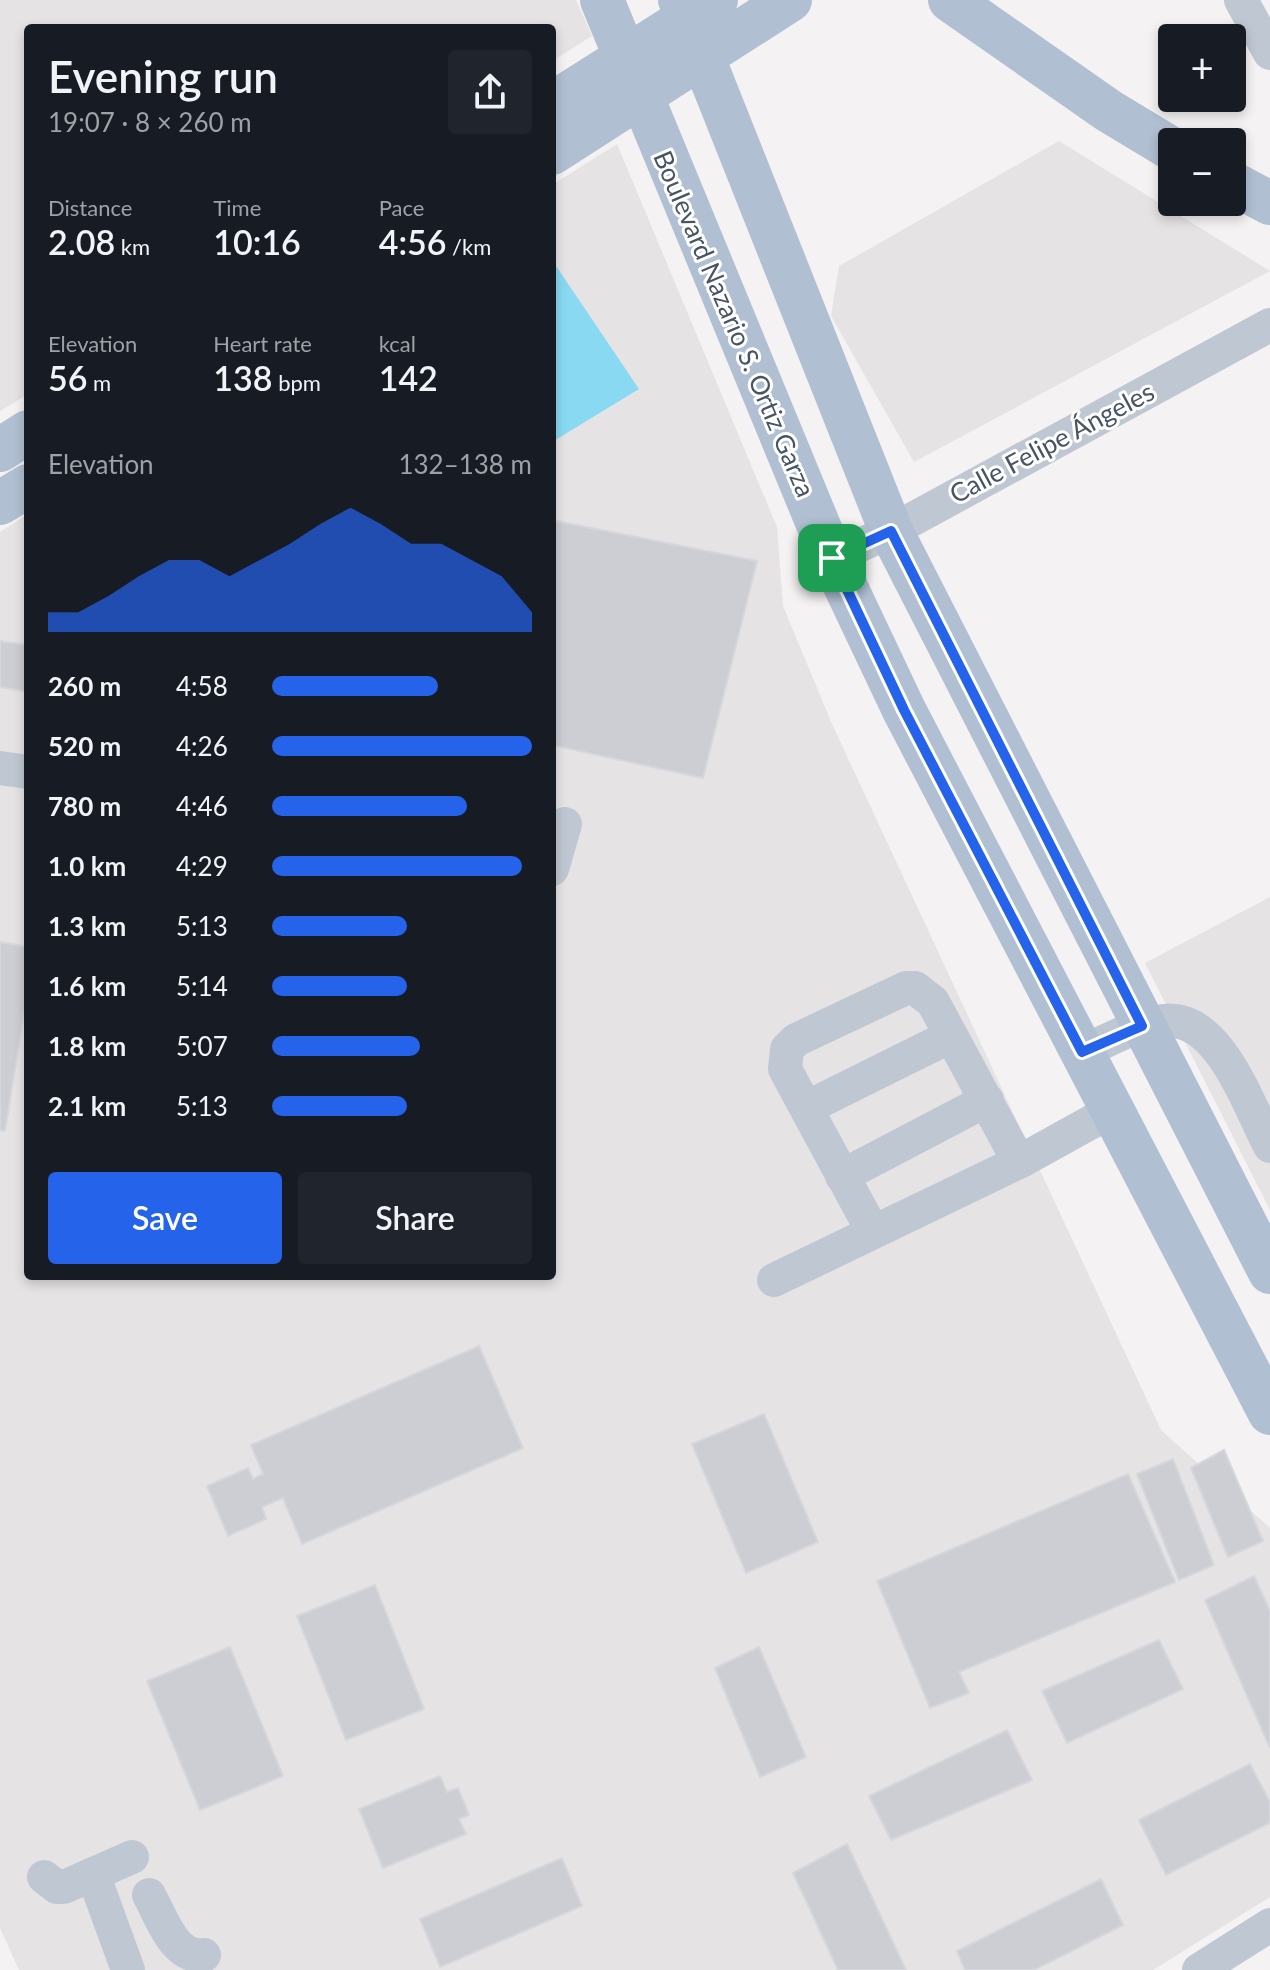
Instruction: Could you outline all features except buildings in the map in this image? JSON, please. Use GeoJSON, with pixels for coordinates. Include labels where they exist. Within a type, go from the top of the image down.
{"type":"FeatureCollection","features":[{"type":"Feature","properties":{"kind":"main road","name":"Boulevard Nazario S. Ortiz Garza"},"geometry":{"type":"LineString","coordinates":[[602,0],[832,558],[904,710],[1270,1413]]}},
{"type":"Feature","properties":{"kind":"main road"},"geometry":{"type":"LineString","coordinates":[[556,149],[697,19],[790,0]]}},
{"type":"Feature","properties":{"kind":"main road"},"geometry":{"type":"LineString","coordinates":[[950,0],[1097,103],[1158,140]]}},
{"type":"Feature","properties":{"kind":"main road"},"geometry":{"type":"LineString","coordinates":[[697,19],[891,531],[1142,1026],[1266,1256]]}},
{"type":"Feature","properties":{"kind":"main road"},"geometry":{"type":"LineString","coordinates":[[556,103],[633,78]]}},
{"type":"Feature","properties":{"kind":"main road"},"geometry":{"type":"LineString","coordinates":[[1246,190],[1270,203]]}},
{"type":"Feature","properties":{"kind":"main road"},"geometry":{"type":"LineString","coordinates":[[0,450],[24,435]]}},
{"type":"Feature","properties":{"kind":"main road"},"geometry":{"type":"LineString","coordinates":[[0,503],[24,488]]}},
{"type":"Feature","properties":{"kind":"street"},"geometry":{"type":"LineString","coordinates":[[1241,0],[1270,53]]}},
{"type":"Feature","properties":{"kind":"street","name":"Calle Felipe Ángeles"},"geometry":{"type":"LineString","coordinates":[[832,558],[891,531],[1270,325]]}},
{"type":"Feature","properties":{"kind":"street"},"geometry":{"type":"LineString","coordinates":[[0,768],[24,771]]}},
{"type":"Feature","properties":{"kind":"street"},"geometry":{"type":"LineString","coordinates":[[556,855],[565,824]]}},
{"type":"Feature","properties":{"kind":"street"},"geometry":{"type":"LineString","coordinates":[[873,1232],[785,1069],[787,1049],[796,1040],[906,988],[925,993],[1019,1162]]}},
{"type":"Feature","properties":{"kind":"street"},"geometry":{"type":"LineString","coordinates":[[1082,1052],[1142,1026],[1167,1020],[1184,1023],[1217,1044],[1270,1146]]}},
{"type":"Feature","properties":{"kind":"street"},"geometry":{"type":"LineString","coordinates":[[806,1108],[951,1036]]}},
{"type":"Feature","properties":{"kind":"street"},"geometry":{"type":"LineString","coordinates":[[842,1176],[987,1100]]}},
{"type":"Feature","properties":{"kind":"street"},"geometry":{"type":"LineString","coordinates":[[774,1280],[1019,1162],[1113,1110]]}},
{"type":"Feature","properties":{"kind":"street"},"geometry":{"type":"LineString","coordinates":[[44,1877],[57,1887],[64,1887],[132,1857]]}},
{"type":"Feature","properties":{"kind":"street"},"geometry":{"type":"LineString","coordinates":[[93,1874],[128,1970]]}},
{"type":"Feature","properties":{"kind":"street"},"geometry":{"type":"LineString","coordinates":[[149,1895],[179,1949],[194,1957],[204,1955]]}},
{"type":"Feature","properties":{"kind":"street"},"geometry":{"type":"LineString","coordinates":[[1199,1970],[1270,1925]]}},
{"type":"Feature","properties":{"kind":"shaded area"},"geometry":{"type":"Polygon","coordinates":[[[0,0],[576,0],[592,36],[556,58],[556,24],[24,24],[24,396],[0,411],[0,0]]]}},
{"type":"Feature","properties":{"kind":"shaded area"},"geometry":{"type":"Polygon","coordinates":[[[1059,141],[1158,202],[1158,216],[1181,216],[1270,271],[914,462],[831,316],[839,266],[1059,141]]]}},
{"type":"Feature","properties":{"kind":"shaded area"},"geometry":{"type":"Polygon","coordinates":[[[617,144],[777,527],[783,606],[832,724],[1161,1430],[1270,1528],[1270,1897],[1153,1970],[19,1970],[0,1928],[0,532],[24,517],[24,1280],[556,1280],[556,182],[617,144]]]}},
{"type":"Feature","properties":{"kind":"shaded area"},"geometry":{"type":"Polygon","coordinates":[[[1270,897],[1270,1210],[1145,963],[1270,897]]]}},
{"type":"Feature","properties":{"kind":"water"},"geometry":{"type":"Polygon","coordinates":[[[556,266],[639,389],[556,440],[556,266]]]}},
{"type":"Feature","properties":{"kind":"route"},"geometry":{"type":"LineString","coordinates":[[891,531],[1142,1026],[1082,1052],[904,710],[832,558],[891,531]]}}]}
